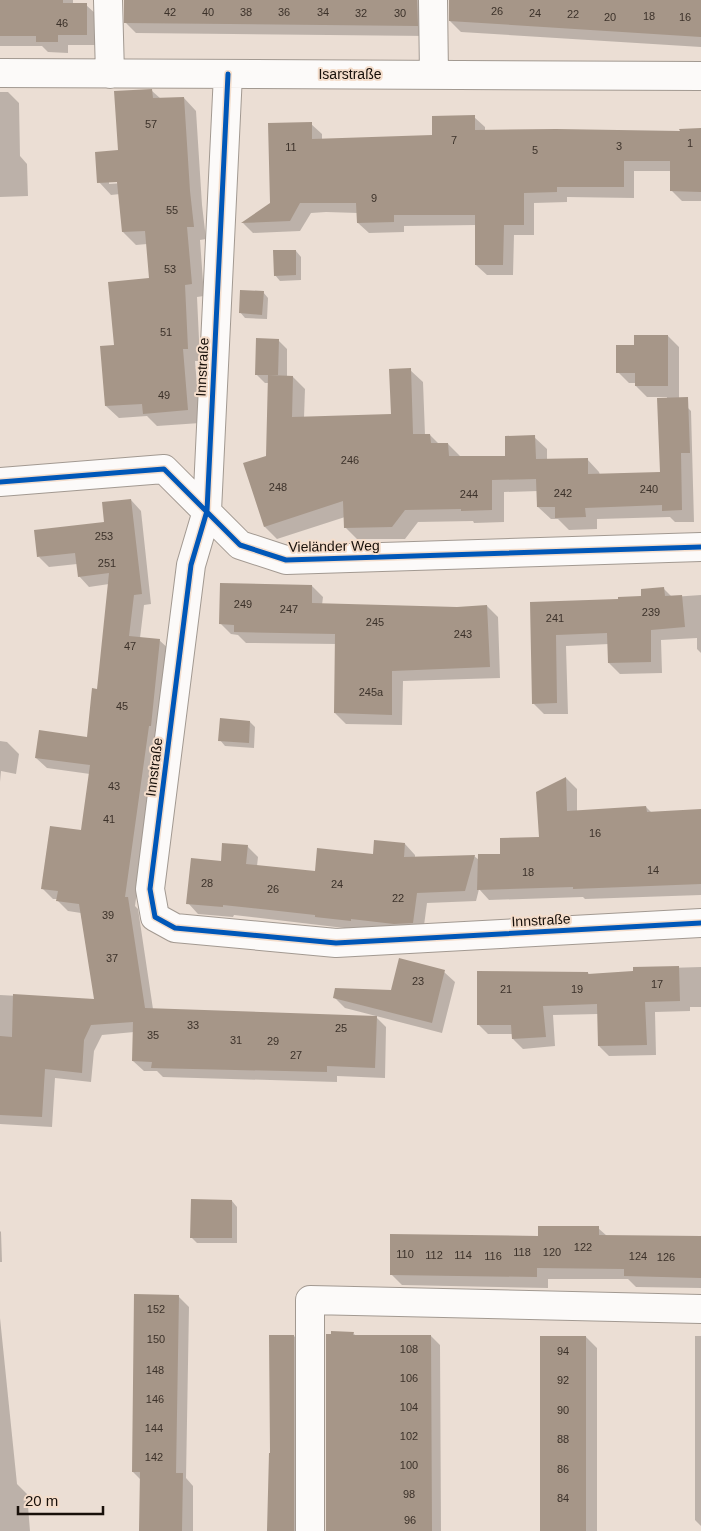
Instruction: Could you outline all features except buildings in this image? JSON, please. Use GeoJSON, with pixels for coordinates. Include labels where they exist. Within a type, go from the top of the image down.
{"type":"FeatureCollection","features":[{"type":"Feature","properties":{"kind":"street"},"geometry":{"type":"LineString","coordinates":[[108,0],[110,74]]}},
{"type":"Feature","properties":{"kind":"street"},"geometry":{"type":"LineString","coordinates":[[433,0],[434,75]]}},
{"type":"Feature","properties":{"kind":"street","name":"Isarstraße"},"geometry":{"type":"LineString","coordinates":[[0,73],[701,76]]}},
{"type":"Feature","properties":{"kind":"street","name":"Innstraße"},"geometry":{"type":"LineString","coordinates":[[228,74],[207,511],[191,564],[150,889],[156,917],[175,928],[336,943],[701,923]]}},
{"type":"Feature","properties":{"kind":"street","name":"Vieländer Weg"},"geometry":{"type":"LineString","coordinates":[[0,482],[164,470],[240,545],[286,560],[701,547]]}},
{"type":"Feature","properties":{"kind":"street"},"geometry":{"type":"LineString","coordinates":[[310,1531],[310,1300],[701,1309]]}},
{"type":"Feature","properties":{"kind":"cycle path"},"geometry":{"type":"LineString","coordinates":[[228,74],[207,511],[191,565],[150,889],[155,917],[175,928],[336,943],[701,923]]}},
{"type":"Feature","properties":{"kind":"cycle path"},"geometry":{"type":"LineString","coordinates":[[0,482],[164,469],[240,545],[286,560],[701,547]]}}]}
